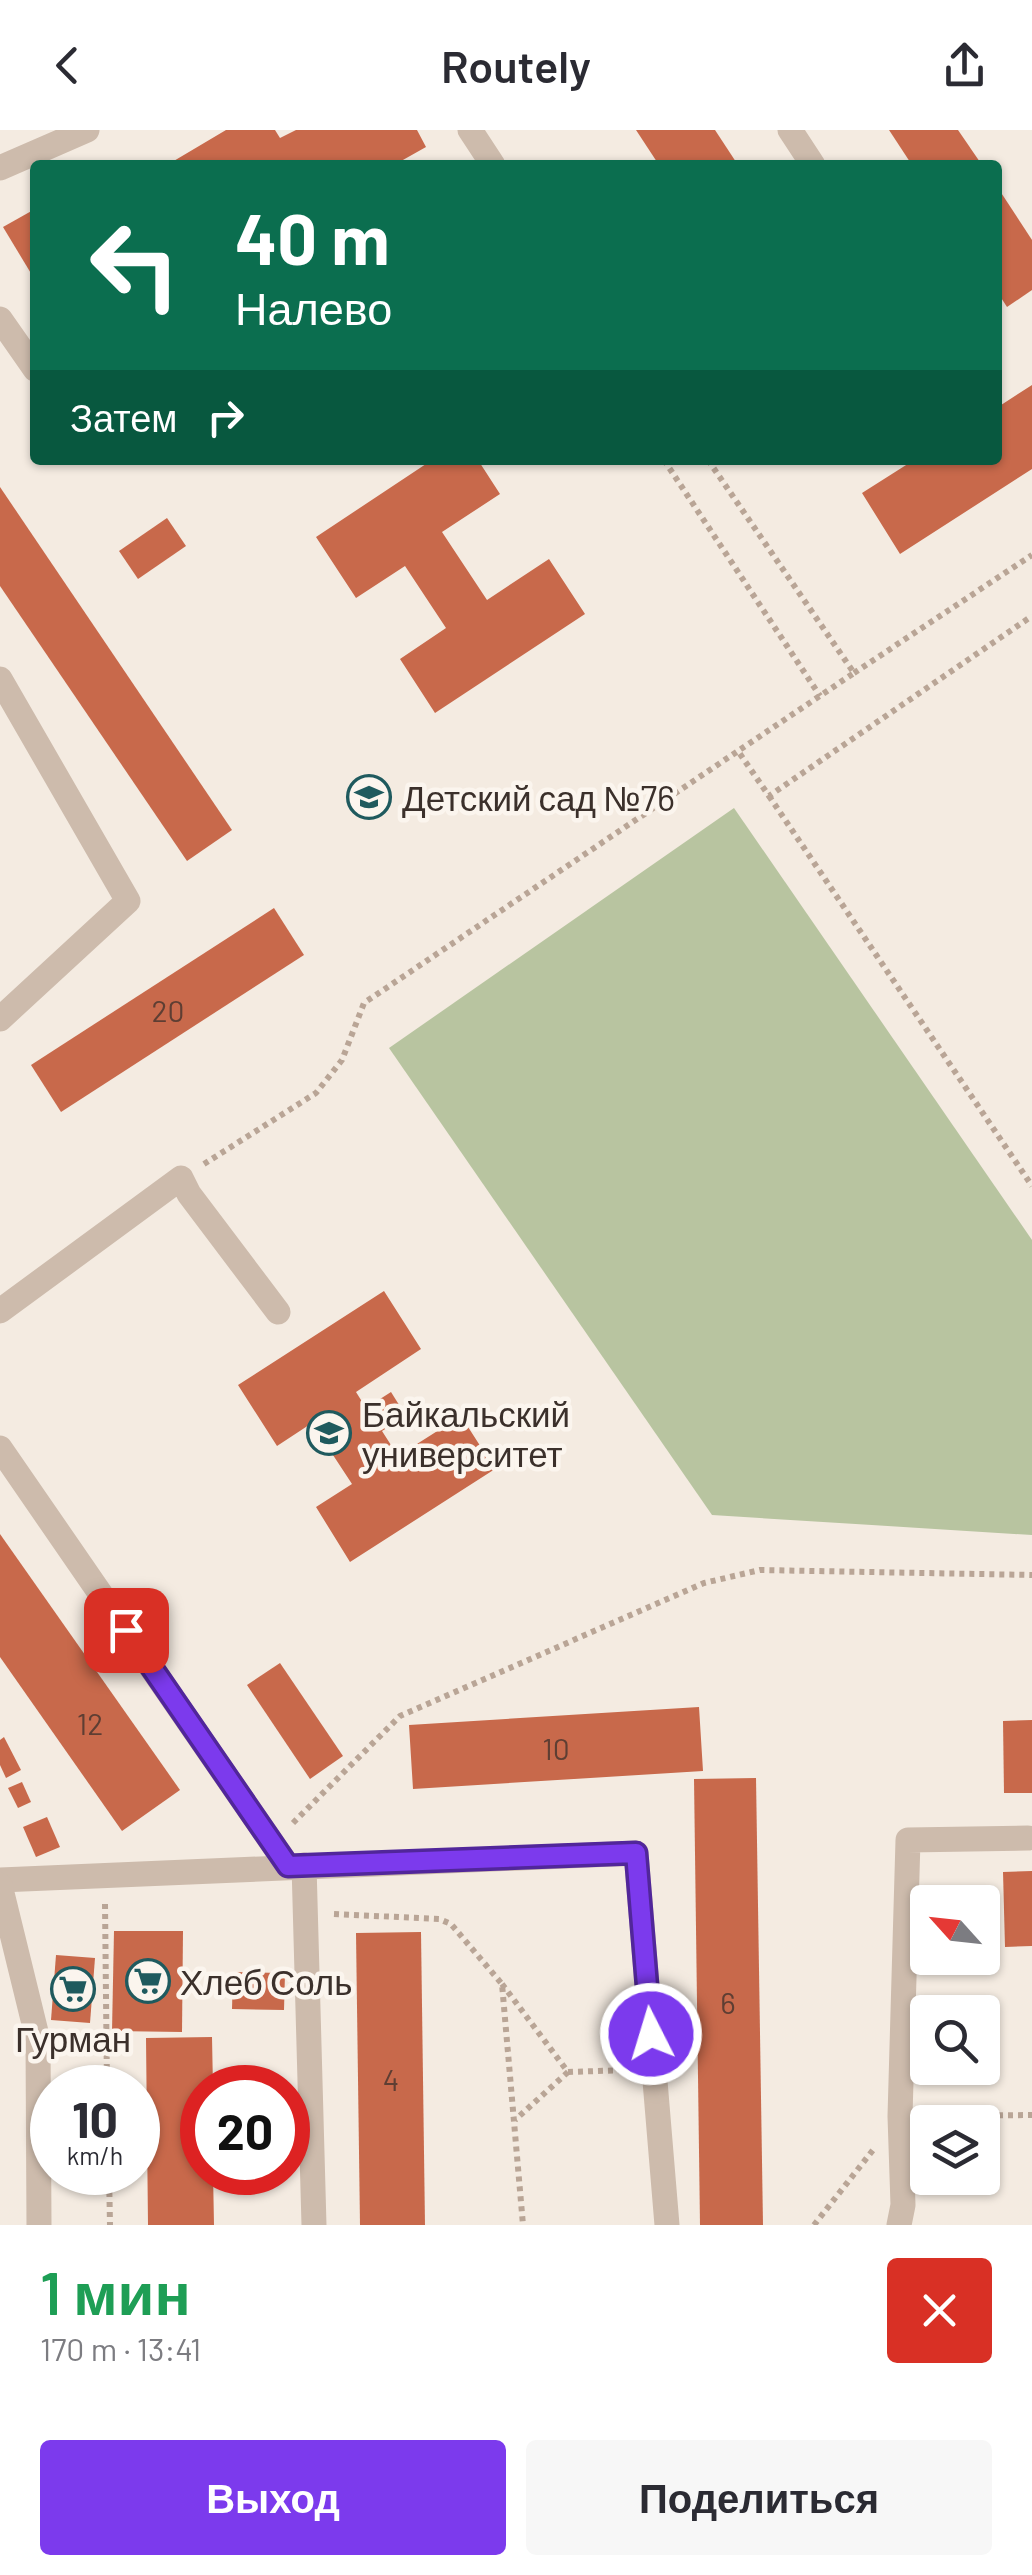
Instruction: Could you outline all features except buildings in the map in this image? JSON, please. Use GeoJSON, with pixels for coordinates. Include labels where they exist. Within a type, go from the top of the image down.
{"type":"FeatureCollection","features":[{"type":"Feature","properties":{"kind":"street"},"geometry":{"type":"LineString","coordinates":[[0,168],[87,130]]}},
{"type":"Feature","properties":{"kind":"street"},"geometry":{"type":"LineString","coordinates":[[470,130],[490,160]]}},
{"type":"Feature","properties":{"kind":"street"},"geometry":{"type":"LineString","coordinates":[[790,130],[809,160]]}},
{"type":"Feature","properties":{"kind":"street"},"geometry":{"type":"LineString","coordinates":[[0,320],[30,362]]}},
{"type":"Feature","properties":{"kind":"street"},"geometry":{"type":"LineString","coordinates":[[0,679],[128,901],[0,1019]]}},
{"type":"Feature","properties":{"kind":"street"},"geometry":{"type":"LineString","coordinates":[[0,1312],[181,1178],[278,1312]]}},
{"type":"Feature","properties":{"kind":"street"},"geometry":{"type":"LineString","coordinates":[[0,1448],[273,1843],[296,1866],[305,1912],[314,2225]]}},
{"type":"Feature","properties":{"kind":"street"},"geometry":{"type":"LineString","coordinates":[[899,2225],[903,2204],[900,2116],[908,1840],[1028,1838]]}},
{"type":"Feature","properties":{"kind":"street"},"geometry":{"type":"LineString","coordinates":[[39,2225],[38,2040],[0,1883],[105,1875],[636,1853],[667,2225]]}},
{"type":"Feature","properties":{"kind":"path"},"geometry":{"type":"LineString","coordinates":[[667,465],[820,696]]}},
{"type":"Feature","properties":{"kind":"path"},"geometry":{"type":"LineString","coordinates":[[711,465],[854,673]]}},
{"type":"Feature","properties":{"kind":"path"},"geometry":{"type":"LineString","coordinates":[[181,1178],[316,1093],[342,1060],[364,1003],[1032,555]]}},
{"type":"Feature","properties":{"kind":"path"},"geometry":{"type":"LineString","coordinates":[[768,796],[1032,616]]}},
{"type":"Feature","properties":{"kind":"path"},"geometry":{"type":"LineString","coordinates":[[738,751],[1032,1186]]}},
{"type":"Feature","properties":{"kind":"path"},"geometry":{"type":"LineString","coordinates":[[273,1843],[400,1716],[704,1583],[760,1570],[1032,1576]]}},
{"type":"Feature","properties":{"kind":"path"},"geometry":{"type":"LineString","coordinates":[[105,1875],[107,2065]]}},
{"type":"Feature","properties":{"kind":"path"},"geometry":{"type":"LineString","coordinates":[[305,1912],[439,1919],[452,1924],[568,2072]]}},
{"type":"Feature","properties":{"kind":"path"},"geometry":{"type":"LineString","coordinates":[[502,1984],[523,2225]]}},
{"type":"Feature","properties":{"kind":"path"},"geometry":{"type":"LineString","coordinates":[[514,2121],[568,2072],[654,2070]]}},
{"type":"Feature","properties":{"kind":"path"},"geometry":{"type":"LineString","coordinates":[[109,2195],[110,2225]]}},
{"type":"Feature","properties":{"kind":"green space"},"geometry":{"type":"Polygon","coordinates":[[[734,808],[1032,1240],[1032,1535],[712,1515],[389,1048],[734,808]]]}},
{"type":"Feature","properties":{"kind":"place","name":"Детский сад №76"},"geometry":{"type":"Point","coordinates":[369,797]}},
{"type":"Feature","properties":{"kind":"place","name":"Байкальский университет"},"geometry":{"type":"Point","coordinates":[329,1433]}},
{"type":"Feature","properties":{"kind":"place","name":"Хлеб Соль"},"geometry":{"type":"Point","coordinates":[148,1981]}},
{"type":"Feature","properties":{"kind":"place","name":"Гурман"},"geometry":{"type":"Point","coordinates":[73,1989]}},
{"type":"Feature","properties":{"kind":"route"},"geometry":{"type":"LineString","coordinates":[[126,1630],[288,1866],[636,1853],[651,2034]]}}]}
